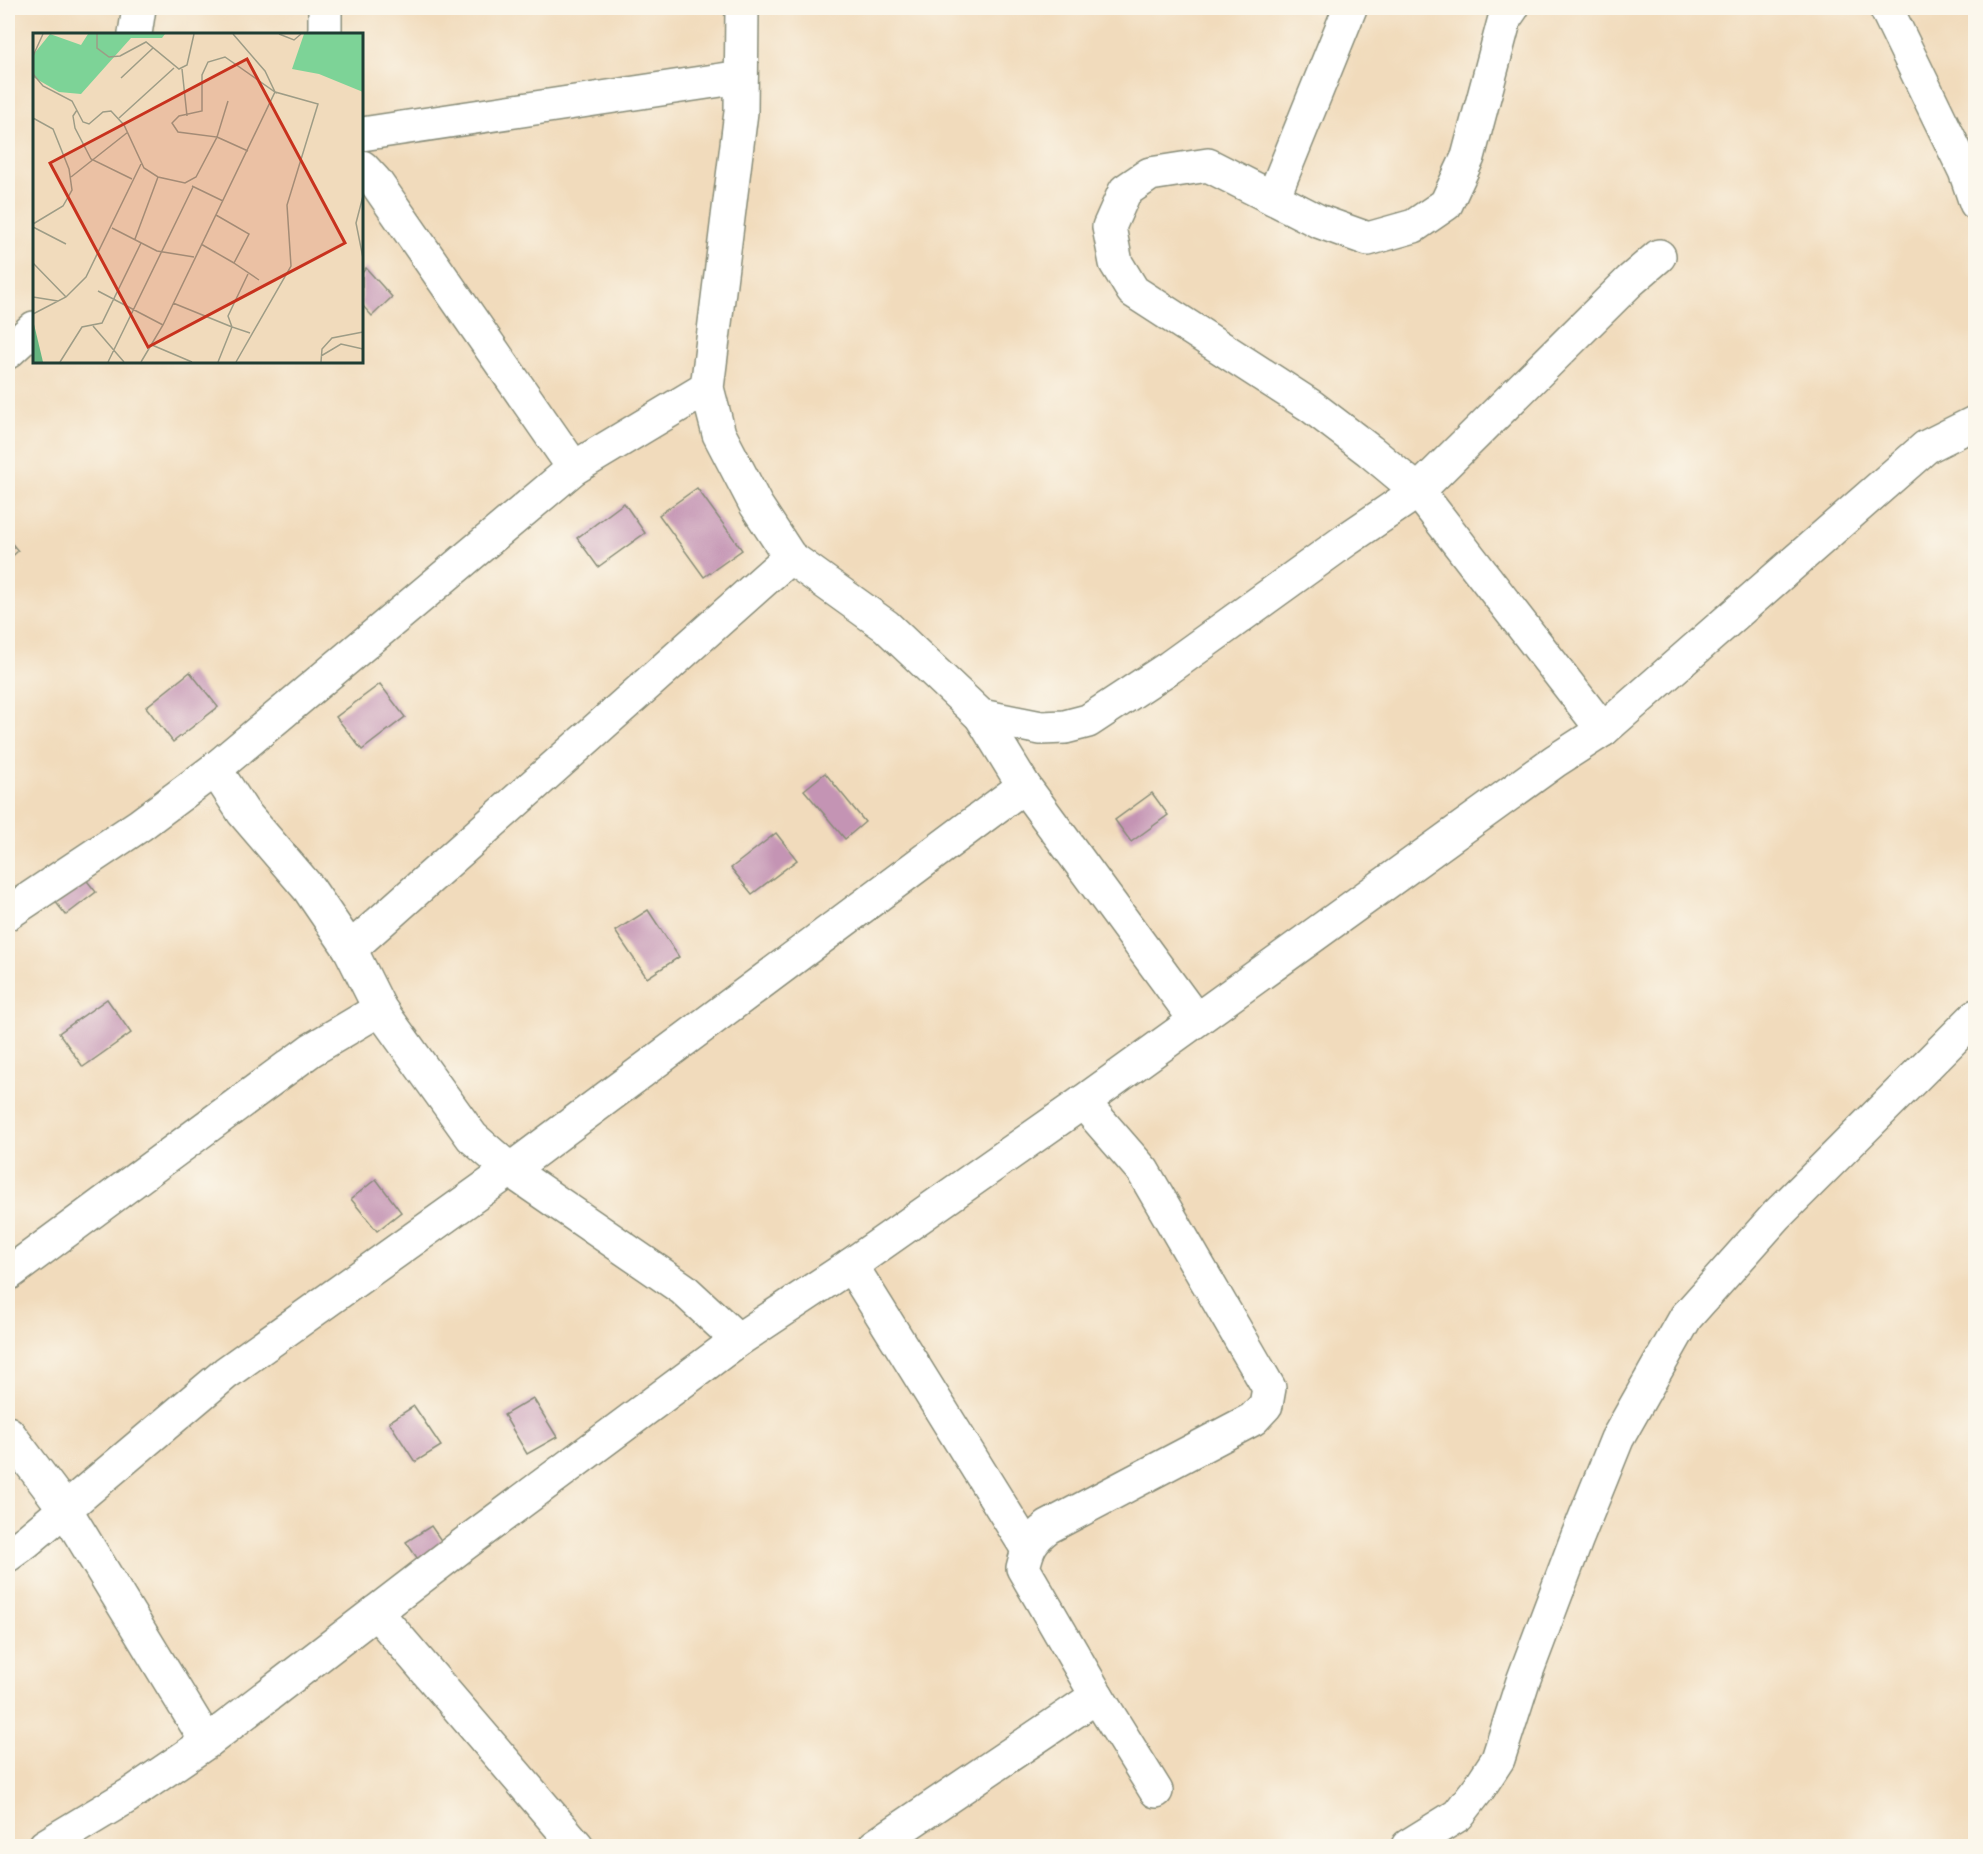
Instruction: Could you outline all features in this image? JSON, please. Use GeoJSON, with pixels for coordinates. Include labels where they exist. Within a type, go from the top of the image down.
{"type":"FeatureCollection","features":[{"type":"Feature","properties":{"kind":"street"},"geometry":{"type":"LineString","coordinates":[[135,33],[139,8]]}},
{"type":"Feature","properties":{"kind":"street"},"geometry":{"type":"LineString","coordinates":[[325,8],[325,33]]}},
{"type":"Feature","properties":{"kind":"street"},"geometry":{"type":"LineString","coordinates":[[742,8],[741,112],[707,388],[718,434],[756,505],[790,557],[886,626],[981,716],[1024,786],[1195,1019]]}},
{"type":"Feature","properties":{"kind":"street"},"geometry":{"type":"LineString","coordinates":[[1273,198],[1350,8]]}},
{"type":"Feature","properties":{"kind":"street"},"geometry":{"type":"LineString","coordinates":[[1512,8],[1505,18],[1468,157],[1446,204],[1414,226],[1368,239],[1318,221],[1209,165],[1150,174],[1125,191],[1110,227],[1116,263],[1132,291],[1311,406],[1418,491],[1603,730]]}},
{"type":"Feature","properties":{"kind":"street"},"geometry":{"type":"LineString","coordinates":[[1886,8],[1965,171],[1976,203]]}},
{"type":"Feature","properties":{"kind":"street"},"geometry":{"type":"LineString","coordinates":[[363,134],[741,76]]}},
{"type":"Feature","properties":{"kind":"street"},"geometry":{"type":"LineString","coordinates":[[363,168],[375,181],[574,468]]}},
{"type":"Feature","properties":{"kind":"street"},"geometry":{"type":"LineString","coordinates":[[981,716],[1041,728],[1065,727],[1088,721],[1170,667],[1418,491],[1630,281],[1659,256]]}},
{"type":"Feature","properties":{"kind":"street"},"geometry":{"type":"LineString","coordinates":[[8,352],[33,329]]}},
{"type":"Feature","properties":{"kind":"street"},"geometry":{"type":"LineString","coordinates":[[8,913],[140,825],[215,769],[574,468],[707,388]]}},
{"type":"Feature","properties":{"kind":"street"},"geometry":{"type":"LineString","coordinates":[[45,1846],[128,1796],[207,1742],[738,1340],[851,1265],[1083,1102],[1195,1019],[1556,761],[1603,730],[1926,447],[1976,423]]}},
{"type":"Feature","properties":{"kind":"street"},"geometry":{"type":"LineString","coordinates":[[350,949],[790,557]]}},
{"type":"Feature","properties":{"kind":"street"},"geometry":{"type":"LineString","coordinates":[[215,769],[243,812],[309,889],[350,949],[380,1009],[472,1137],[510,1170],[682,1288],[738,1340]]}},
{"type":"Feature","properties":{"kind":"street"},"geometry":{"type":"LineString","coordinates":[[8,1555],[226,1373],[510,1170],[1024,786]]}},
{"type":"Feature","properties":{"kind":"street"},"geometry":{"type":"LineString","coordinates":[[8,1274],[311,1050],[380,1009]]}},
{"type":"Feature","properties":{"kind":"street"},"geometry":{"type":"LineString","coordinates":[[1408,1846],[1458,1815],[1498,1759],[1527,1670],[1617,1439],[1686,1317],[1777,1215],[1976,1016]]}},
{"type":"Feature","properties":{"kind":"street"},"geometry":{"type":"LineString","coordinates":[[1083,1102],[1143,1172],[1269,1388],[1266,1405],[1253,1419],[1048,1527],[1037,1535],[1028,1548],[1023,1568],[1096,1696],[1156,1791]]}},
{"type":"Feature","properties":{"kind":"street"},"geometry":{"type":"LineString","coordinates":[[851,1265],[1028,1548]]}},
{"type":"Feature","properties":{"kind":"street"},"geometry":{"type":"LineString","coordinates":[[8,1433],[65,1509],[207,1742]]}},
{"type":"Feature","properties":{"kind":"street"},"geometry":{"type":"LineString","coordinates":[[376,1612],[577,1846]]}},
{"type":"Feature","properties":{"kind":"street"},"geometry":{"type":"LineString","coordinates":[[874,1846],[1096,1696]]}},
{"type":"Feature","properties":{"kind":"building"},"geometry":{"type":"Polygon","coordinates":[[[366,268],[392,297],[372,316],[363,306],[363,272],[366,268]]]}},
{"type":"Feature","properties":{"kind":"building"},"geometry":{"type":"Polygon","coordinates":[[[697,488],[742,550],[704,577],[659,515],[697,488]]]}},
{"type":"Feature","properties":{"kind":"building"},"geometry":{"type":"Polygon","coordinates":[[[624,503],[645,533],[598,567],[577,538],[624,503]]]}},
{"type":"Feature","properties":{"kind":"building"},"geometry":{"type":"Polygon","coordinates":[[[8,539],[18,551],[8,560],[8,539]]]}},
{"type":"Feature","properties":{"kind":"building"},"geometry":{"type":"Polygon","coordinates":[[[190,672],[218,707],[173,742],[146,707],[190,672]]]}},
{"type":"Feature","properties":{"kind":"building"},"geometry":{"type":"Polygon","coordinates":[[[380,684],[405,717],[362,750],[336,717],[380,684]]]}},
{"type":"Feature","properties":{"kind":"building"},"geometry":{"type":"Polygon","coordinates":[[[825,773],[865,822],[845,839],[804,790],[825,773]]]}},
{"type":"Feature","properties":{"kind":"building"},"geometry":{"type":"Polygon","coordinates":[[[1152,793],[1168,815],[1131,842],[1115,820],[1152,793]]]}},
{"type":"Feature","properties":{"kind":"building"},"geometry":{"type":"Polygon","coordinates":[[[776,833],[797,860],[752,894],[731,868],[776,833]]]}},
{"type":"Feature","properties":{"kind":"building"},"geometry":{"type":"Polygon","coordinates":[[[80,872],[96,892],[66,915],[50,895],[80,872]]]}},
{"type":"Feature","properties":{"kind":"building"},"geometry":{"type":"Polygon","coordinates":[[[648,910],[679,957],[647,978],[615,931],[648,910]]]}},
{"type":"Feature","properties":{"kind":"building"},"geometry":{"type":"Polygon","coordinates":[[[107,999],[131,1033],[83,1067],[59,1033],[107,999]]]}},
{"type":"Feature","properties":{"kind":"building"},"geometry":{"type":"Polygon","coordinates":[[[376,1179],[401,1212],[377,1231],[351,1199],[376,1179]]]}},
{"type":"Feature","properties":{"kind":"building"},"geometry":{"type":"Polygon","coordinates":[[[533,1398],[557,1437],[527,1454],[504,1415],[533,1398]]]}},
{"type":"Feature","properties":{"kind":"building"},"geometry":{"type":"Polygon","coordinates":[[[414,1406],[441,1446],[415,1462],[389,1422],[414,1406]]]}},
{"type":"Feature","properties":{"kind":"building"},"geometry":{"type":"Polygon","coordinates":[[[431,1526],[447,1549],[422,1565],[406,1542],[431,1526]]]}}]}
